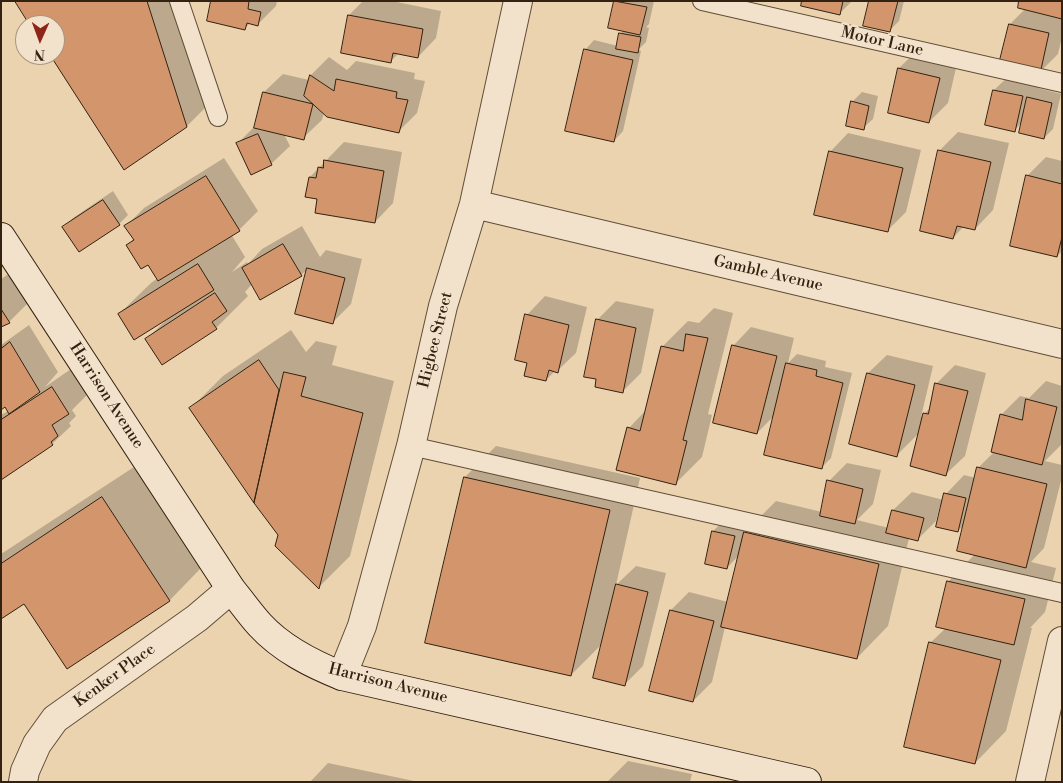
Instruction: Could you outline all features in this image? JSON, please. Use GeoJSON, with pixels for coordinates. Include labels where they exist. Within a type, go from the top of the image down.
{"type":"FeatureCollection","features":[{"type":"Feature","properties":{"kind":"street","name":"Higbee Street"},"geometry":{"type":"LineString","coordinates":[[342,676],[362,626],[412,446],[443,306],[474,204],[518,1]]}},
{"type":"Feature","properties":{"kind":"street","name":"Gamble Avenue"},"geometry":{"type":"LineString","coordinates":[[474,204],[1062,344]]}},
{"type":"Feature","properties":{"kind":"street","name":"Harrison Avenue"},"geometry":{"type":"LineString","coordinates":[[1,237],[231,589],[261,626],[285,647],[312,664],[342,676],[807,782]]}},
{"type":"Feature","properties":{"kind":"street","name":"Kenker Place"},"geometry":{"type":"LineString","coordinates":[[23,782],[25,771],[37,744],[55,719],[196,618],[231,589]]}},
{"type":"Feature","properties":{"kind":"street"},"geometry":{"type":"LineString","coordinates":[[1030,782],[1062,641]]}},
{"type":"Feature","properties":{"kind":"lane"},"geometry":{"type":"LineString","coordinates":[[179,1],[218,118]]}},
{"type":"Feature","properties":{"kind":"lane","name":"Motor Lane"},"geometry":{"type":"LineString","coordinates":[[702,1],[1062,83]]}},
{"type":"Feature","properties":{"kind":"lane"},"geometry":{"type":"LineString","coordinates":[[412,446],[1062,593]]}},
{"type":"Feature","properties":{"kind":"building"},"geometry":{"type":"Polygon","coordinates":[[[15,1],[147,1],[187,127],[124,170],[56,65],[65,65],[65,15],[24,15],[15,1]]]}},
{"type":"Feature","properties":{"kind":"building"},"geometry":{"type":"Polygon","coordinates":[[[211,1],[249,1],[248,9],[261,12],[258,26],[247,23],[245,30],[207,21],[211,1]]]}},
{"type":"Feature","properties":{"kind":"building"},"geometry":{"type":"Polygon","coordinates":[[[614,1],[647,7],[640,35],[608,28],[614,1]]]}},
{"type":"Feature","properties":{"kind":"building"},"geometry":{"type":"Polygon","coordinates":[[[802,1],[843,1],[840,15],[801,6],[802,1]]]}},
{"type":"Feature","properties":{"kind":"building"},"geometry":{"type":"Polygon","coordinates":[[[869,1],[898,1],[890,32],[863,26],[869,1]]]}},
{"type":"Feature","properties":{"kind":"building"},"geometry":{"type":"Polygon","coordinates":[[[1019,1],[1062,1],[1062,19],[1018,8],[1019,1]]]}},
{"type":"Feature","properties":{"kind":"building"},"geometry":{"type":"Polygon","coordinates":[[[348,15],[423,29],[418,58],[393,53],[391,63],[341,53],[348,15]]]}},
{"type":"Feature","properties":{"kind":"building"},"geometry":{"type":"Polygon","coordinates":[[[1009,24],[1049,33],[1040,74],[999,64],[1009,24]]]}},
{"type":"Feature","properties":{"kind":"building"},"geometry":{"type":"Polygon","coordinates":[[[619,33],[641,37],[638,53],[616,49],[619,33]]]}},
{"type":"Feature","properties":{"kind":"building"},"geometry":{"type":"Polygon","coordinates":[[[584,49],[633,60],[614,142],[565,131],[584,49]]]}},
{"type":"Feature","properties":{"kind":"building"},"geometry":{"type":"Polygon","coordinates":[[[898,68],[940,78],[929,123],[888,113],[898,68]]]}},
{"type":"Feature","properties":{"kind":"building"},"geometry":{"type":"Polygon","coordinates":[[[310,75],[334,91],[336,79],[397,92],[396,98],[408,100],[399,133],[327,117],[304,96],[310,75]]]}},
{"type":"Feature","properties":{"kind":"building"},"geometry":{"type":"Polygon","coordinates":[[[993,90],[1023,96],[1015,132],[985,125],[993,90]]]}},
{"type":"Feature","properties":{"kind":"building"},"geometry":{"type":"Polygon","coordinates":[[[263,92],[313,104],[304,140],[254,128],[263,92]]]}},
{"type":"Feature","properties":{"kind":"building"},"geometry":{"type":"Polygon","coordinates":[[[1027,97],[1052,103],[1044,139],[1019,133],[1027,97]]]}},
{"type":"Feature","properties":{"kind":"building"},"geometry":{"type":"Polygon","coordinates":[[[851,101],[869,106],[864,130],[846,126],[851,101]]]}},
{"type":"Feature","properties":{"kind":"building"},"geometry":{"type":"Polygon","coordinates":[[[258,134],[272,165],[251,175],[236,143],[258,134]]]}},
{"type":"Feature","properties":{"kind":"building"},"geometry":{"type":"Polygon","coordinates":[[[938,150],[991,162],[975,230],[957,226],[953,239],[920,231],[938,150]]]}},
{"type":"Feature","properties":{"kind":"building"},"geometry":{"type":"Polygon","coordinates":[[[829,151],[903,168],[888,232],[814,215],[829,151]]]}},
{"type":"Feature","properties":{"kind":"building"},"geometry":{"type":"Polygon","coordinates":[[[324,160],[384,171],[375,223],[315,213],[317,199],[305,197],[309,177],[316,178],[318,167],[323,168],[324,160]]]}},
{"type":"Feature","properties":{"kind":"building"},"geometry":{"type":"Polygon","coordinates":[[[1026,175],[1062,184],[1062,237],[1057,257],[1010,246],[1026,175]]]}},
{"type":"Feature","properties":{"kind":"building"},"geometry":{"type":"Polygon","coordinates":[[[206,176],[240,231],[158,281],[148,265],[141,269],[126,245],[134,240],[124,226],[206,176]]]}},
{"type":"Feature","properties":{"kind":"building"},"geometry":{"type":"Polygon","coordinates":[[[103,200],[120,225],[79,252],[62,227],[103,200]]]}},
{"type":"Feature","properties":{"kind":"building"},"geometry":{"type":"Polygon","coordinates":[[[283,244],[302,276],[260,300],[242,268],[283,244]]]}},
{"type":"Feature","properties":{"kind":"building"},"geometry":{"type":"Polygon","coordinates":[[[198,264],[214,290],[134,340],[118,314],[198,264]]]}},
{"type":"Feature","properties":{"kind":"building"},"geometry":{"type":"Polygon","coordinates":[[[307,268],[345,278],[333,324],[295,314],[307,268]]]}},
{"type":"Feature","properties":{"kind":"building"},"geometry":{"type":"Polygon","coordinates":[[[215,293],[227,311],[212,322],[217,329],[162,365],[145,339],[215,293]]]}},
{"type":"Feature","properties":{"kind":"building"},"geometry":{"type":"Polygon","coordinates":[[[1,309],[10,323],[1,327],[1,309]]]}},
{"type":"Feature","properties":{"kind":"building"},"geometry":{"type":"Polygon","coordinates":[[[525,314],[569,325],[558,373],[549,370],[546,381],[524,376],[527,363],[515,360],[525,314]]]}},
{"type":"Feature","properties":{"kind":"building"},"geometry":{"type":"Polygon","coordinates":[[[596,319],[636,328],[623,393],[595,387],[596,379],[584,377],[596,319]]]}},
{"type":"Feature","properties":{"kind":"building"},"geometry":{"type":"Polygon","coordinates":[[[686,334],[708,338],[683,440],[687,441],[676,485],[616,470],[627,427],[640,431],[661,346],[683,351],[686,334]]]}},
{"type":"Feature","properties":{"kind":"building"},"geometry":{"type":"Polygon","coordinates":[[[10,342],[40,392],[9,414],[5,407],[1,410],[1,349],[10,342]]]}},
{"type":"Feature","properties":{"kind":"building"},"geometry":{"type":"Polygon","coordinates":[[[732,345],[777,356],[757,434],[713,423],[732,345]]]}},
{"type":"Feature","properties":{"kind":"building"},"geometry":{"type":"Polygon","coordinates":[[[259,360],[279,390],[254,503],[189,408],[259,360]]]}},
{"type":"Feature","properties":{"kind":"building"},"geometry":{"type":"Polygon","coordinates":[[[786,363],[817,370],[816,376],[843,383],[822,469],[764,455],[786,363]]]}},
{"type":"Feature","properties":{"kind":"building"},"geometry":{"type":"Polygon","coordinates":[[[284,372],[306,377],[301,396],[363,413],[319,589],[275,546],[278,535],[254,503],[284,372]]]}},
{"type":"Feature","properties":{"kind":"building"},"geometry":{"type":"Polygon","coordinates":[[[867,373],[915,385],[897,457],[849,444],[867,373]]]}},
{"type":"Feature","properties":{"kind":"building"},"geometry":{"type":"Polygon","coordinates":[[[935,383],[968,391],[946,476],[910,466],[923,413],[928,414],[935,383]]]}},
{"type":"Feature","properties":{"kind":"building"},"geometry":{"type":"Polygon","coordinates":[[[52,387],[69,414],[52,425],[58,436],[51,442],[53,445],[1,480],[1,420],[52,387]]]}},
{"type":"Feature","properties":{"kind":"building"},"geometry":{"type":"Polygon","coordinates":[[[1026,399],[1057,407],[1042,465],[991,452],[1000,414],[1022,420],[1026,399]]]}},
{"type":"Feature","properties":{"kind":"building"},"geometry":{"type":"Polygon","coordinates":[[[977,467],[1047,484],[1026,568],[957,551],[977,467]]]}},
{"type":"Feature","properties":{"kind":"building"},"geometry":{"type":"Polygon","coordinates":[[[464,477],[610,510],[571,676],[425,643],[464,477]]]}},
{"type":"Feature","properties":{"kind":"building"},"geometry":{"type":"Polygon","coordinates":[[[827,480],[863,489],[855,524],[820,516],[827,480]]]}},
{"type":"Feature","properties":{"kind":"building"},"geometry":{"type":"Polygon","coordinates":[[[944,493],[966,498],[958,532],[936,527],[944,493]]]}},
{"type":"Feature","properties":{"kind":"building"},"geometry":{"type":"Polygon","coordinates":[[[102,497],[170,601],[67,669],[24,604],[1,619],[1,564],[102,497]]]}},
{"type":"Feature","properties":{"kind":"building"},"geometry":{"type":"Polygon","coordinates":[[[892,510],[924,518],[918,541],[886,533],[892,510]]]}},
{"type":"Feature","properties":{"kind":"building"},"geometry":{"type":"Polygon","coordinates":[[[712,531],[735,536],[727,569],[705,564],[712,531]]]}},
{"type":"Feature","properties":{"kind":"building"},"geometry":{"type":"Polygon","coordinates":[[[744,532],[879,564],[857,659],[721,627],[744,532]]]}},
{"type":"Feature","properties":{"kind":"building"},"geometry":{"type":"Polygon","coordinates":[[[947,581],[1025,599],[1014,645],[936,627],[947,581]]]}},
{"type":"Feature","properties":{"kind":"building"},"geometry":{"type":"Polygon","coordinates":[[[616,584],[648,592],[625,686],[593,678],[616,584]]]}},
{"type":"Feature","properties":{"kind":"building"},"geometry":{"type":"Polygon","coordinates":[[[670,610],[714,621],[693,702],[649,691],[670,610]]]}},
{"type":"Feature","properties":{"kind":"building"},"geometry":{"type":"Polygon","coordinates":[[[929,642],[1001,660],[975,764],[904,747],[929,642]]]}}]}
